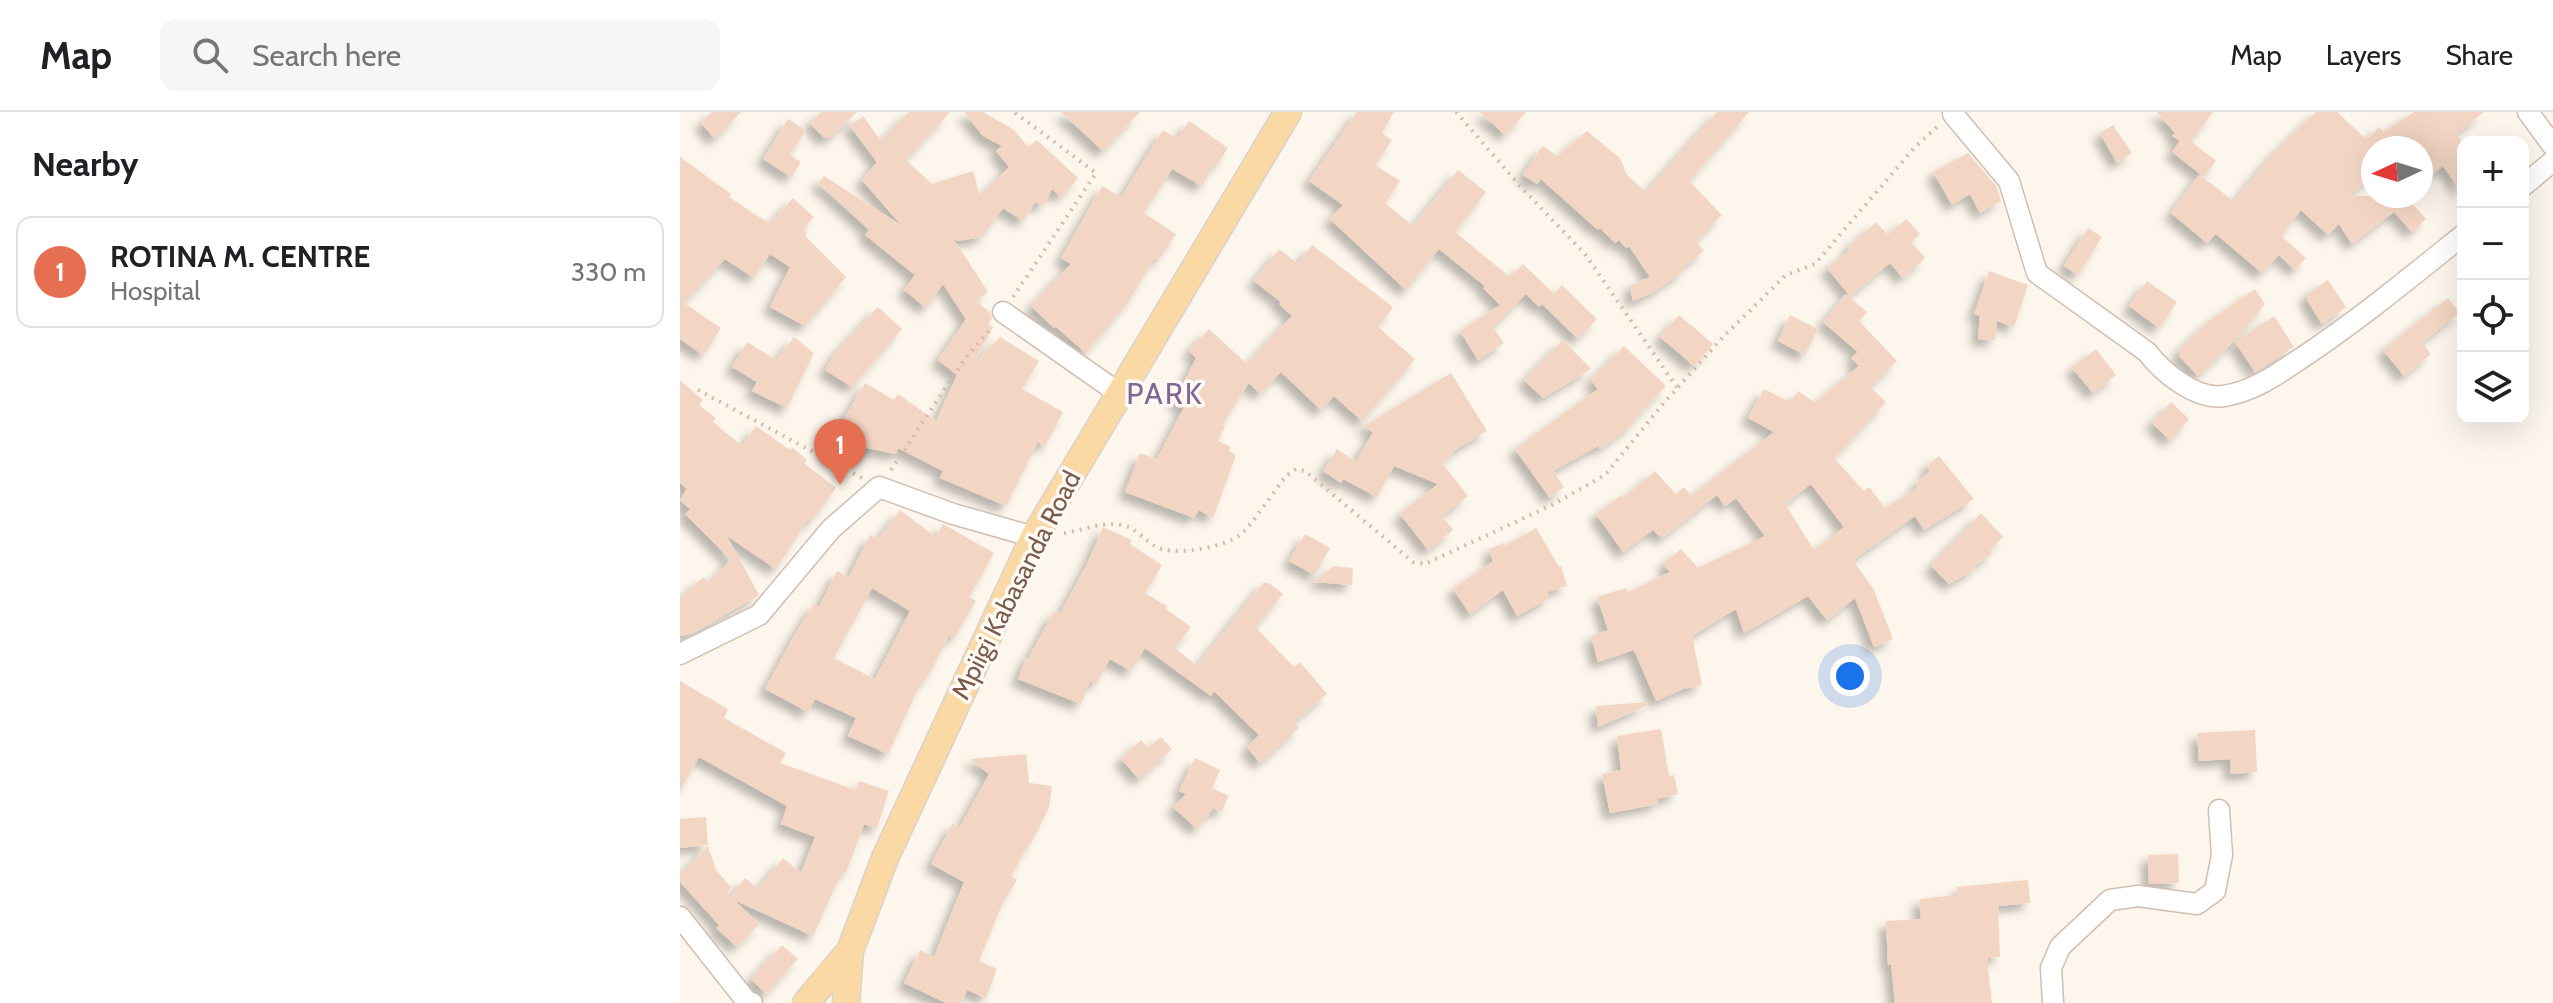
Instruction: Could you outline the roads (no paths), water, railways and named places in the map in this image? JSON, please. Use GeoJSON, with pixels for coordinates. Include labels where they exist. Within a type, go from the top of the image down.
{"type":"FeatureCollection","features":[{"type":"Feature","properties":{"kind":"main road","name":"Mpiigi Kabasanda Road"},"geometry":{"type":"LineString","coordinates":[[846,1003],[850,951],[885,858],[1034,537],[1288,112]]}},
{"type":"Feature","properties":{"kind":"main road","name":"Mpiigi Kabasanda Road"},"geometry":{"type":"LineString","coordinates":[[806,1003],[850,951]]}},
{"type":"Feature","properties":{"kind":"street"},"geometry":{"type":"LineString","coordinates":[[2528,112],[2553,146]]}},
{"type":"Feature","properties":{"kind":"street"},"geometry":{"type":"LineString","coordinates":[[1953,114],[2009,181],[2037,273],[2147,352],[2159,368],[2188,388],[2221,396],[2262,384],[2355,323],[2457,240]]}},
{"type":"Feature","properties":{"kind":"street"},"geometry":{"type":"LineString","coordinates":[[2529,181],[2553,161]]}},
{"type":"Feature","properties":{"kind":"street"},"geometry":{"type":"LineString","coordinates":[[1003,312],[1120,394]]}},
{"type":"Feature","properties":{"kind":"street"},"geometry":{"type":"LineString","coordinates":[[680,654],[759,615],[831,529],[879,487],[953,514],[1034,537]]}},
{"type":"Feature","properties":{"kind":"street"},"geometry":{"type":"LineString","coordinates":[[2053,1003],[2051,968],[2060,947],[2110,900],[2138,896],[2197,904],[2215,891],[2222,855],[2219,810]]}},
{"type":"Feature","properties":{"kind":"street"},"geometry":{"type":"LineString","coordinates":[[680,917],[748,1003],[752,1003]]}},
{"type":"Feature","properties":{"kind":"place","name":"ROTINA M. CENTRE"},"geometry":{"type":"Point","coordinates":[840,485]}},
{"type":"Feature","properties":{"kind":"district","name":"PARK"},"geometry":{"type":"Point","coordinates":[1165,393]}}]}
